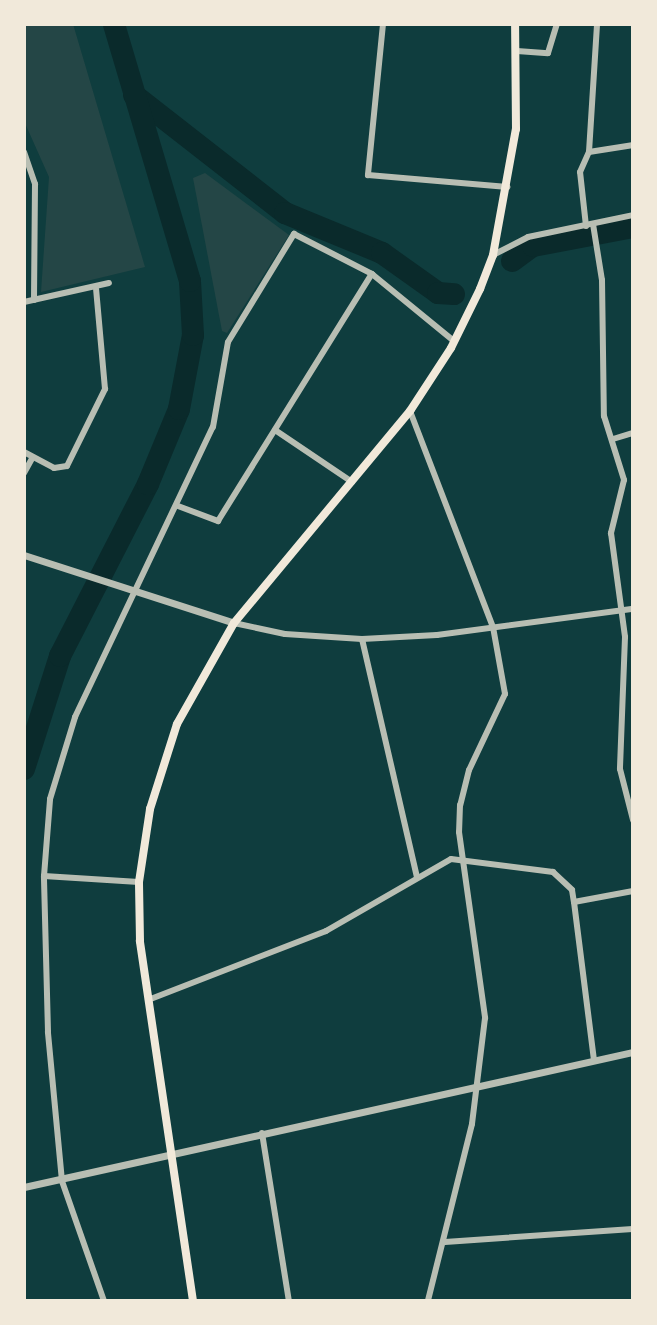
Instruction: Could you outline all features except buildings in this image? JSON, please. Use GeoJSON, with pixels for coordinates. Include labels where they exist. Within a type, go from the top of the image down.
{"type":"FeatureCollection","features":[{"type":"Feature","properties":{"kind":"main road"},"geometry":{"type":"LineString","coordinates":[[193,1301],[147,1000],[139,882],[150,809],[177,724],[234,623],[410,411],[454,341],[493,255],[507,187],[516,118],[515,24]]}},
{"type":"Feature","properties":{"kind":"street"},"geometry":{"type":"LineString","coordinates":[[383,24],[368,175],[507,187]]}},
{"type":"Feature","properties":{"kind":"street"},"geometry":{"type":"LineString","coordinates":[[517,51],[548,53],[557,24]]}},
{"type":"Feature","properties":{"kind":"street"},"geometry":{"type":"LineString","coordinates":[[597,24],[589,152],[580,172],[597,245],[602,391],[624,480],[611,533],[622,611],[624,752],[620,769],[633,820]]}},
{"type":"Feature","properties":{"kind":"street"},"geometry":{"type":"LineString","coordinates":[[589,152],[633,145]]}},
{"type":"Feature","properties":{"kind":"street"},"geometry":{"type":"LineString","coordinates":[[24,152],[35,184],[34,300]]}},
{"type":"Feature","properties":{"kind":"street"},"geometry":{"type":"LineString","coordinates":[[24,186],[35,184]]}},
{"type":"Feature","properties":{"kind":"street"},"geometry":{"type":"LineString","coordinates":[[493,255],[528,237],[633,215]]}},
{"type":"Feature","properties":{"kind":"street"},"geometry":{"type":"LineString","coordinates":[[104,1301],[62,1181],[48,1032],[44,876],[50,799],[75,717],[139,591],[213,427],[228,342],[294,234],[372,274],[454,341]]}},
{"type":"Feature","properties":{"kind":"street"},"geometry":{"type":"LineString","coordinates":[[178,506],[218,521],[372,274]]}},
{"type":"Feature","properties":{"kind":"street"},"geometry":{"type":"LineString","coordinates":[[24,302],[96,289],[109,283]]}},
{"type":"Feature","properties":{"kind":"street"},"geometry":{"type":"LineString","coordinates":[[24,452],[54,468],[67,466],[105,389],[96,289]]}},
{"type":"Feature","properties":{"kind":"street"},"geometry":{"type":"LineString","coordinates":[[410,411],[493,627],[505,694],[463,788],[462,859],[485,1000],[472,1124],[428,1301]]}},
{"type":"Feature","properties":{"kind":"street"},"geometry":{"type":"LineString","coordinates":[[275,430],[352,482]]}},
{"type":"Feature","properties":{"kind":"street"},"geometry":{"type":"LineString","coordinates":[[613,439],[633,433]]}},
{"type":"Feature","properties":{"kind":"street"},"geometry":{"type":"LineString","coordinates":[[24,473],[33,457]]}},
{"type":"Feature","properties":{"kind":"street"},"geometry":{"type":"LineString","coordinates":[[24,555],[234,623],[285,634],[362,639],[493,627],[633,609]]}},
{"type":"Feature","properties":{"kind":"street"},"geometry":{"type":"LineString","coordinates":[[362,639],[417,878]]}},
{"type":"Feature","properties":{"kind":"street"},"geometry":{"type":"LineString","coordinates":[[147,1000],[326,931],[417,878],[462,859],[553,872],[572,890],[594,1060]]}},
{"type":"Feature","properties":{"kind":"street"},"geometry":{"type":"LineString","coordinates":[[44,876],[139,882]]}},
{"type":"Feature","properties":{"kind":"street"},"geometry":{"type":"LineString","coordinates":[[574,902],[633,891]]}},
{"type":"Feature","properties":{"kind":"street"},"geometry":{"type":"LineString","coordinates":[[24,1187],[633,1052]]}},
{"type":"Feature","properties":{"kind":"street"},"geometry":{"type":"LineString","coordinates":[[262,1133],[289,1301]]}},
{"type":"Feature","properties":{"kind":"street"},"geometry":{"type":"LineString","coordinates":[[445,1242],[633,1229]]}},
{"type":"Feature","properties":{"kind":"shaded area"},"geometry":{"type":"Polygon","coordinates":[[[24,24],[73,24],[145,267],[41,292],[49,177],[24,121],[24,24]]]}},
{"type":"Feature","properties":{"kind":"shaded area"},"geometry":{"type":"Polygon","coordinates":[[[205,173],[289,235],[227,333],[222,331],[193,178],[205,173]]]}},
{"type":"Feature","properties":{"kind":"waterway"},"geometry":{"type":"LineString","coordinates":[[24,769],[60,656],[148,484],[179,409],[193,335],[190,281],[114,24]]}},
{"type":"Feature","properties":{"kind":"waterway"},"geometry":{"type":"LineString","coordinates":[[134,95],[285,213],[382,253],[438,293],[454,294]]}},
{"type":"Feature","properties":{"kind":"waterway"},"geometry":{"type":"LineString","coordinates":[[512,261],[533,246],[633,227]]}}]}
